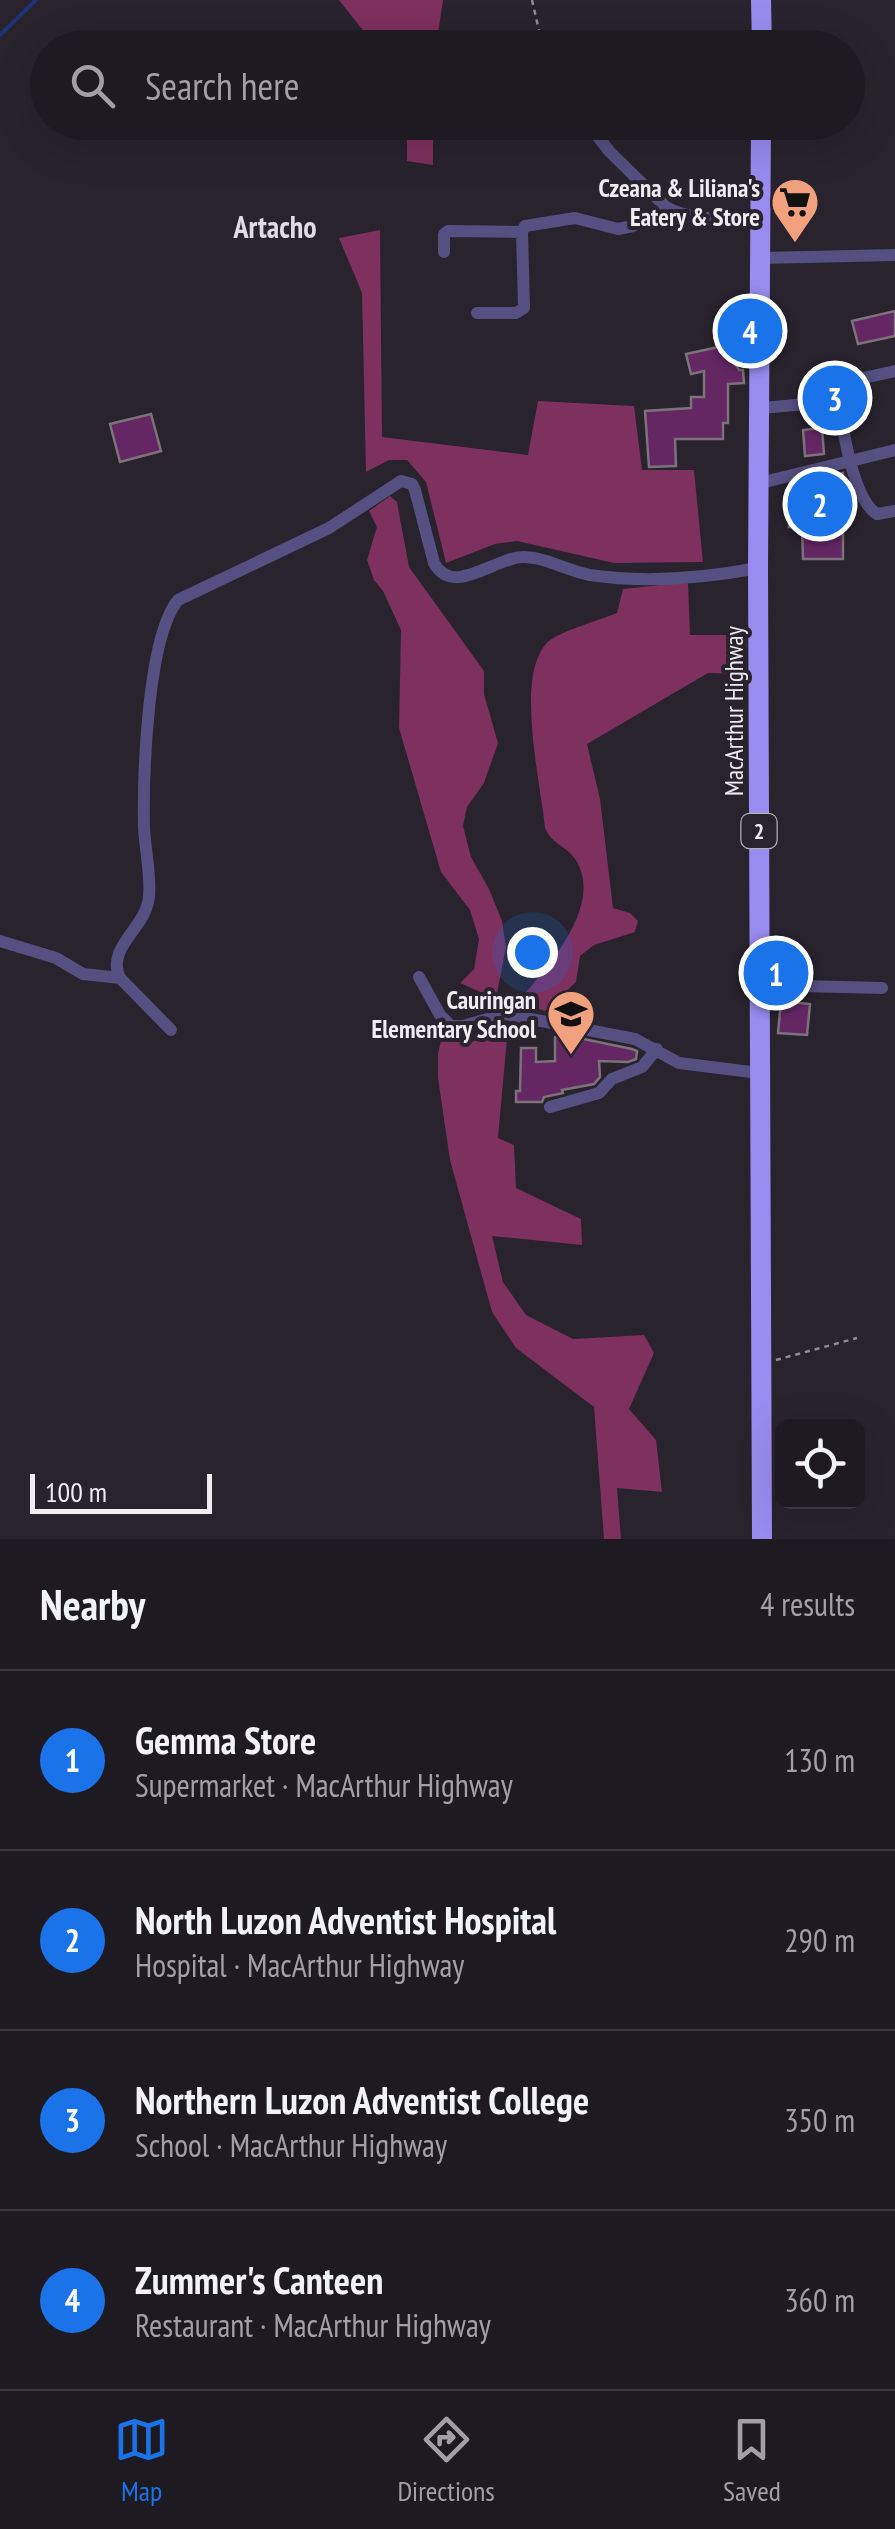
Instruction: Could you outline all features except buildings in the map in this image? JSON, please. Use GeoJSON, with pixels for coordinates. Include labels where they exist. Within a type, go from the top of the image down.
{"type":"FeatureCollection","features":[{"type":"Feature","properties":{"kind":"highway"},"geometry":{"type":"LineString","coordinates":[[761,0],[762,30]]}},
{"type":"Feature","properties":{"kind":"highway","name":"MacArthur Highway"},"geometry":{"type":"LineString","coordinates":[[761,140],[758,1073],[762,1539]]}},
{"type":"Feature","properties":{"kind":"street"},"geometry":{"type":"LineString","coordinates":[[600,140],[666,208],[689,216],[760,218]]}},
{"type":"Feature","properties":{"kind":"street"},"geometry":{"type":"LineString","coordinates":[[477,313],[516,313],[524,308],[522,232],[526,226],[575,218],[618,229],[633,226],[666,208]]}},
{"type":"Feature","properties":{"kind":"street"},"geometry":{"type":"LineString","coordinates":[[444,252],[444,234],[448,231],[522,232]]}},
{"type":"Feature","properties":{"kind":"street"},"geometry":{"type":"LineString","coordinates":[[760,258],[895,255]]}},
{"type":"Feature","properties":{"kind":"street"},"geometry":{"type":"LineString","coordinates":[[741,354],[744,346],[762,339]]}},
{"type":"Feature","properties":{"kind":"street"},"geometry":{"type":"LineString","coordinates":[[895,371],[850,381],[839,389],[851,463],[871,510],[878,514],[895,510]]}},
{"type":"Feature","properties":{"kind":"street"},"geometry":{"type":"LineString","coordinates":[[761,408],[839,400]]}},
{"type":"Feature","properties":{"kind":"street"},"geometry":{"type":"LineString","coordinates":[[760,484],[895,450]]}},
{"type":"Feature","properties":{"kind":"street"},"geometry":{"type":"LineString","coordinates":[[171,1030],[120,978],[116,956],[140,924],[149,897],[144,824],[146,741],[158,656],[170,610],[178,600],[329,528],[400,482],[412,484],[434,562],[440,573],[449,577],[474,574],[520,557],[572,572],[618,578],[694,576],[758,568]]}},
{"type":"Feature","properties":{"kind":"street"},"geometry":{"type":"LineString","coordinates":[[0,942],[56,958],[82,974],[120,978]]}},
{"type":"Feature","properties":{"kind":"street"},"geometry":{"type":"LineString","coordinates":[[419,977],[440,1015],[451,1026],[505,1014],[624,1037],[678,1062],[758,1073]]}},
{"type":"Feature","properties":{"kind":"street"},"geometry":{"type":"LineString","coordinates":[[760,985],[882,988]]}},
{"type":"Feature","properties":{"kind":"street"},"geometry":{"type":"LineString","coordinates":[[550,1107],[599,1093],[612,1080],[642,1067],[657,1049]]}},
{"type":"Feature","properties":{"kind":"path"},"geometry":{"type":"LineString","coordinates":[[532,0],[539,30]]}},
{"type":"Feature","properties":{"kind":"path"},"geometry":{"type":"LineString","coordinates":[[760,1364],[857,1338]]}},
{"type":"Feature","properties":{"kind":"shaded area"},"geometry":{"type":"Polygon","coordinates":[[[339,0],[443,0],[439,30],[363,30],[339,0]]]}},
{"type":"Feature","properties":{"kind":"shaded area"},"geometry":{"type":"Polygon","coordinates":[[[407,140],[433,140],[433,165],[407,161],[407,140]]]}},
{"type":"Feature","properties":{"kind":"shaded area"},"geometry":{"type":"Polygon","coordinates":[[[380,230],[382,437],[528,455],[538,401],[634,406],[642,470],[694,470],[703,562],[614,563],[517,541],[495,544],[446,563],[426,482],[407,460],[389,460],[366,472],[362,293],[339,238],[380,230]]]}},
{"type":"Feature","properties":{"kind":"shaded area"},"geometry":{"type":"Polygon","coordinates":[[[390,496],[397,502],[409,567],[484,671],[484,694],[498,743],[484,783],[467,807],[463,826],[471,857],[502,921],[506,947],[496,999],[460,983],[474,969],[479,939],[470,910],[441,872],[399,728],[401,630],[367,560],[377,527],[369,511],[390,496]]]}},
{"type":"Feature","properties":{"kind":"shaded area"},"geometry":{"type":"Polygon","coordinates":[[[688,582],[690,635],[747,635],[745,674],[708,673],[587,744],[600,799],[613,908],[630,913],[638,921],[635,932],[594,945],[580,956],[576,982],[545,1011],[518,1002],[567,937],[583,899],[583,880],[577,862],[545,828],[532,733],[532,681],[537,660],[551,640],[617,613],[623,589],[688,582]]]}},
{"type":"Feature","properties":{"kind":"shaded area"},"geometry":{"type":"Polygon","coordinates":[[[508,1027],[498,1138],[514,1145],[516,1188],[581,1219],[582,1245],[492,1236],[503,1282],[526,1315],[573,1339],[644,1335],[654,1353],[629,1409],[656,1440],[662,1492],[617,1488],[621,1539],[604,1539],[594,1407],[516,1348],[492,1312],[450,1160],[438,1078],[442,1036],[472,1042],[508,1027]]]}},
{"type":"Feature","properties":{"kind":"waterway"},"geometry":{"type":"LineString","coordinates":[[0,35],[36,0]]}},
{"type":"Feature","properties":{"kind":"place","name":"Czeana & Liliana's Eatery & Store"},"geometry":{"type":"Point","coordinates":[795,244]}},
{"type":"Feature","properties":{"kind":"place","name":"Zummer's Canteen"},"geometry":{"type":"Point","coordinates":[750,331]}},
{"type":"Feature","properties":{"kind":"place","name":"Northern Luzon Adventist College"},"geometry":{"type":"Point","coordinates":[835,398]}},
{"type":"Feature","properties":{"kind":"place","name":"North Luzon Adventist Hospital"},"geometry":{"type":"Point","coordinates":[820,504]}},
{"type":"Feature","properties":{"kind":"place","name":"Gemma Store"},"geometry":{"type":"Point","coordinates":[776,973]}},
{"type":"Feature","properties":{"kind":"place","name":"Cauringan Elementary School"},"geometry":{"type":"Point","coordinates":[571,1056]}},
{"type":"Feature","properties":{"kind":"district","name":"Artacho"},"geometry":{"type":"Point","coordinates":[275,226]}}]}
